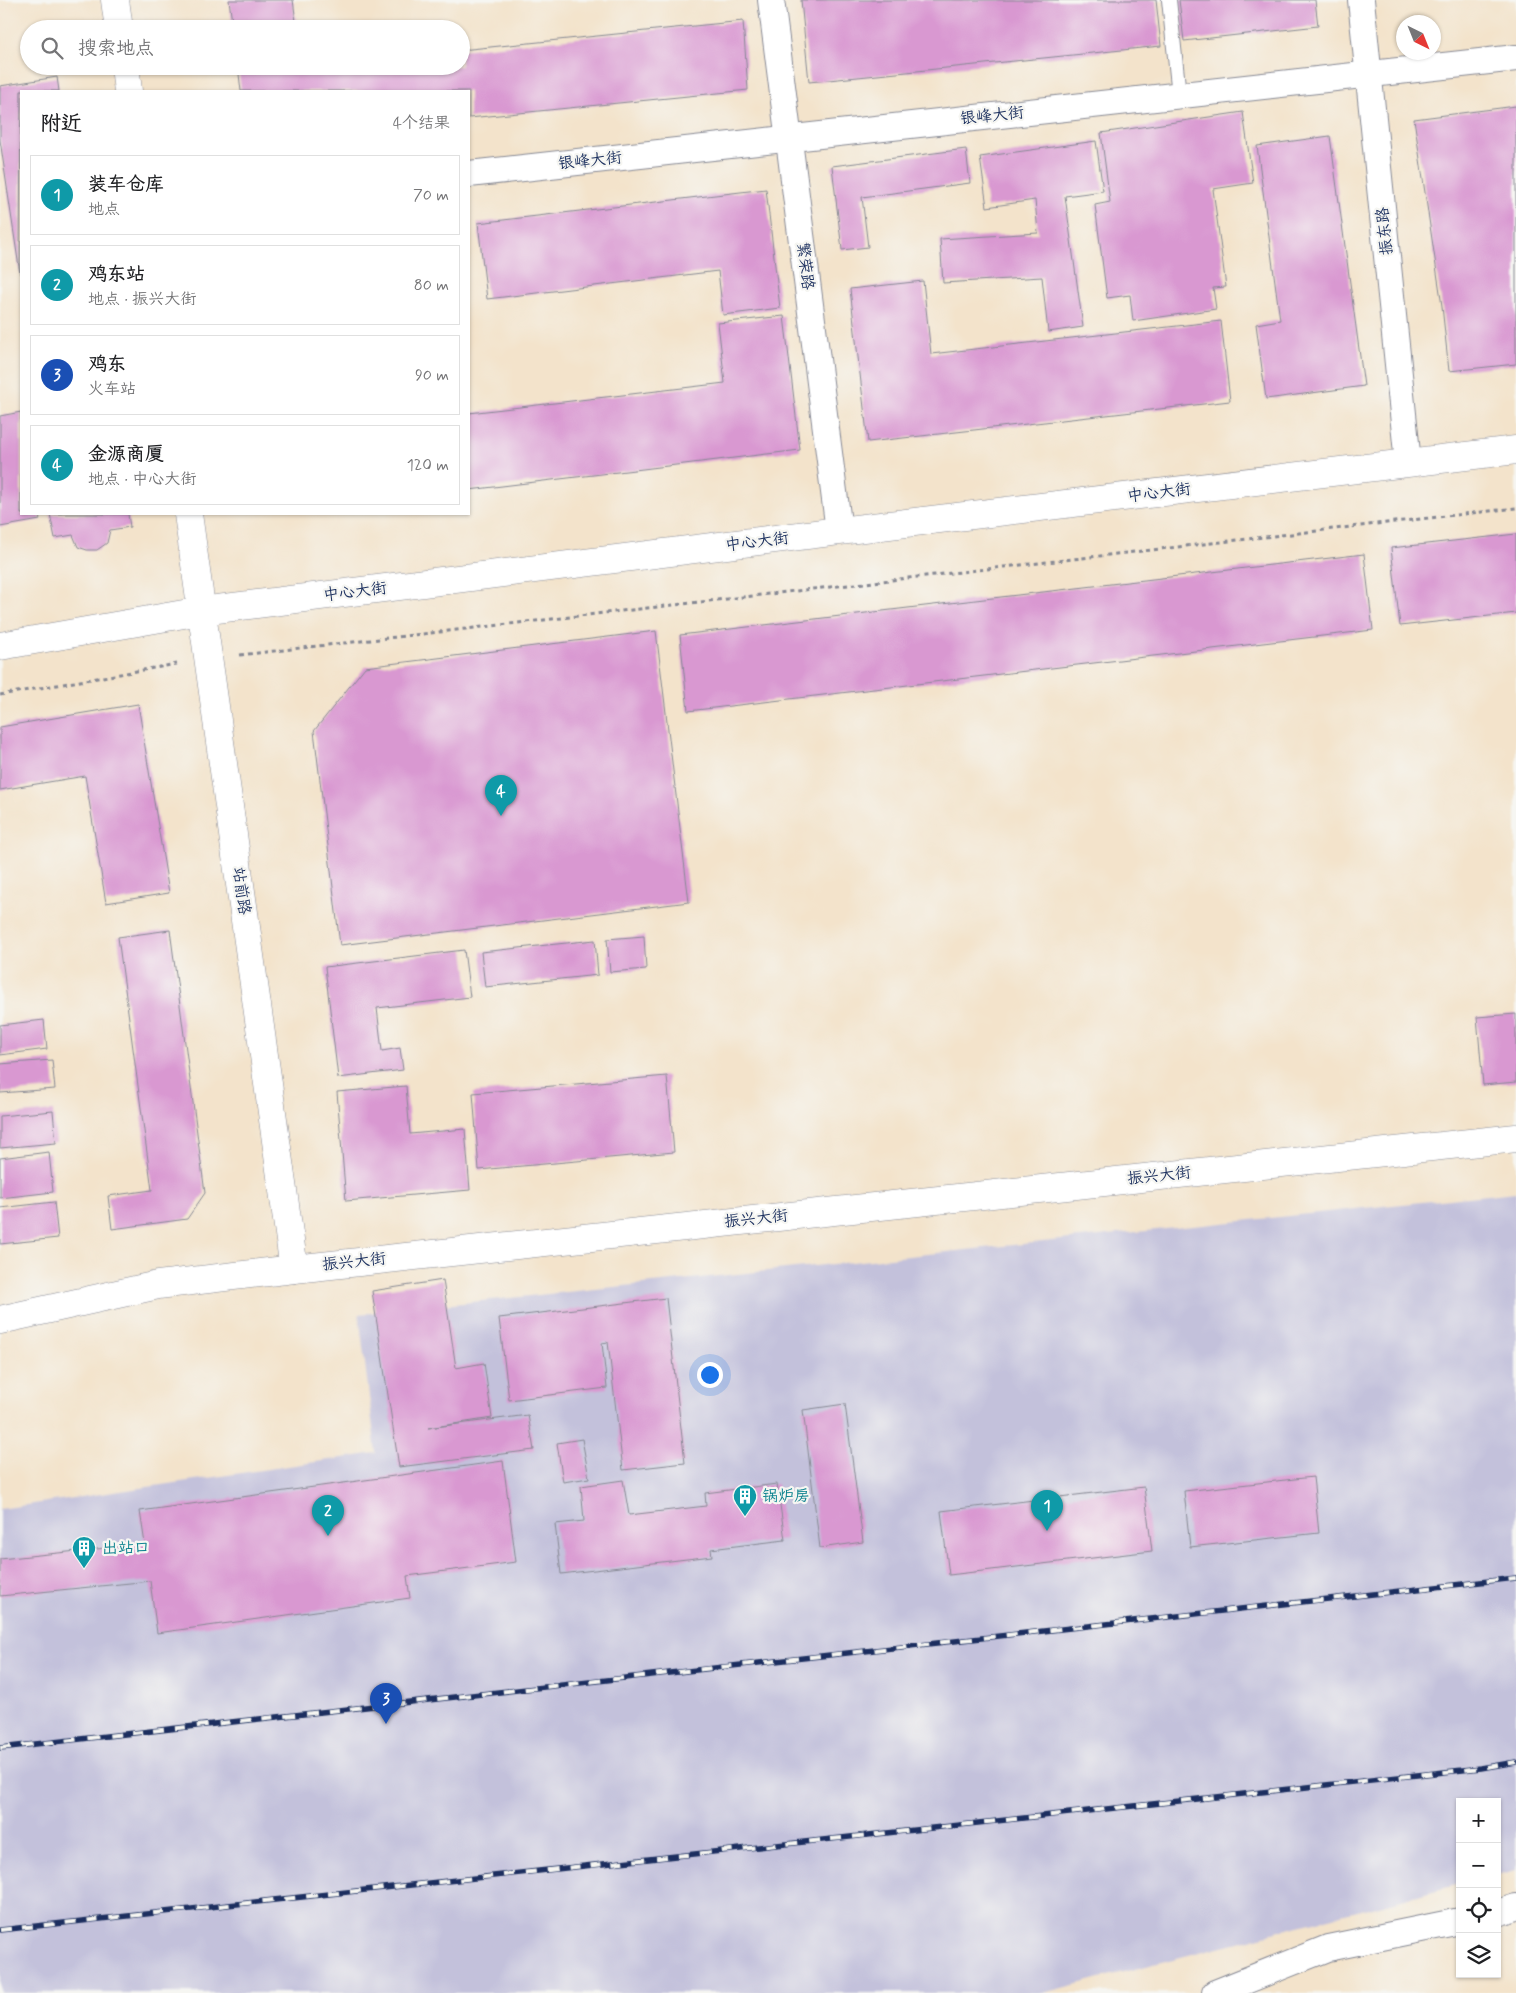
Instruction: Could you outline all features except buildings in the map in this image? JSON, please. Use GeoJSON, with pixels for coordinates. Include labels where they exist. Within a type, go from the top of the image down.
{"type":"FeatureCollection","features":[{"type":"Feature","properties":{"kind":"street"},"geometry":{"type":"LineString","coordinates":[[115,0],[118,20]]}},
{"type":"Feature","properties":{"kind":"street","name":"繁荣路"},"geometry":{"type":"LineString","coordinates":[[771,0],[839,531]]}},
{"type":"Feature","properties":{"kind":"street","name":"振东路"},"geometry":{"type":"LineString","coordinates":[[1361,0],[1408,463]]}},
{"type":"Feature","properties":{"kind":"street","name":"银峰大街"},"geometry":{"type":"LineString","coordinates":[[470,174],[1516,58]]}},
{"type":"Feature","properties":{"kind":"street"},"geometry":{"type":"LineString","coordinates":[[126,75],[128,90]]}},
{"type":"Feature","properties":{"kind":"street","name":"中心大街"},"geometry":{"type":"LineString","coordinates":[[0,646],[201,611],[839,531],[1516,450]]}},
{"type":"Feature","properties":{"kind":"street","name":"站前路"},"geometry":{"type":"LineString","coordinates":[[188,515],[294,1269]]}},
{"type":"Feature","properties":{"kind":"street","name":"振兴大街"},"geometry":{"type":"LineString","coordinates":[[0,1320],[158,1285],[1516,1138]]}},
{"type":"Feature","properties":{"kind":"street"},"geometry":{"type":"LineString","coordinates":[[1501,1912],[1516,1906]]}},
{"type":"Feature","properties":{"kind":"street"},"geometry":{"type":"LineString","coordinates":[[1215,1993],[1328,1948],[1456,1922]]}},
{"type":"Feature","properties":{"kind":"lane"},"geometry":{"type":"LineString","coordinates":[[1168,0],[1180,95]]}},
{"type":"Feature","properties":{"kind":"path"},"geometry":{"type":"LineString","coordinates":[[0,696],[208,658],[1516,508]]}},
{"type":"Feature","properties":{"kind":"shaded area"},"geometry":{"type":"Polygon","coordinates":[[[1516,1192],[1516,1870],[1501,1874],[1501,1798],[1456,1798],[1456,1885],[1043,1993],[0,1993],[0,1509],[376,1453],[359,1314],[1516,1192]]]}},
{"type":"Feature","properties":{"kind":"railway"},"geometry":{"type":"LineString","coordinates":[[0,1748],[1516,1578]]}},
{"type":"Feature","properties":{"kind":"railway"},"geometry":{"type":"LineString","coordinates":[[0,1930],[1481,1768],[1516,1762]]}},
{"type":"Feature","properties":{"kind":"place","name":"金源商厦"},"geometry":{"type":"Point","coordinates":[501,816]}},
{"type":"Feature","properties":{"kind":"place","name":"锅炉房"},"geometry":{"type":"Point","coordinates":[745,1517]}},
{"type":"Feature","properties":{"kind":"place","name":"装车仓库"},"geometry":{"type":"Point","coordinates":[1047,1531]}},
{"type":"Feature","properties":{"kind":"place","name":"鸡东站"},"geometry":{"type":"Point","coordinates":[328,1536]}},
{"type":"Feature","properties":{"kind":"place","name":"出站口"},"geometry":{"type":"Point","coordinates":[84,1569]}},
{"type":"Feature","properties":{"kind":"place","name":"鸡东"},"geometry":{"type":"Point","coordinates":[386,1724]}}]}
